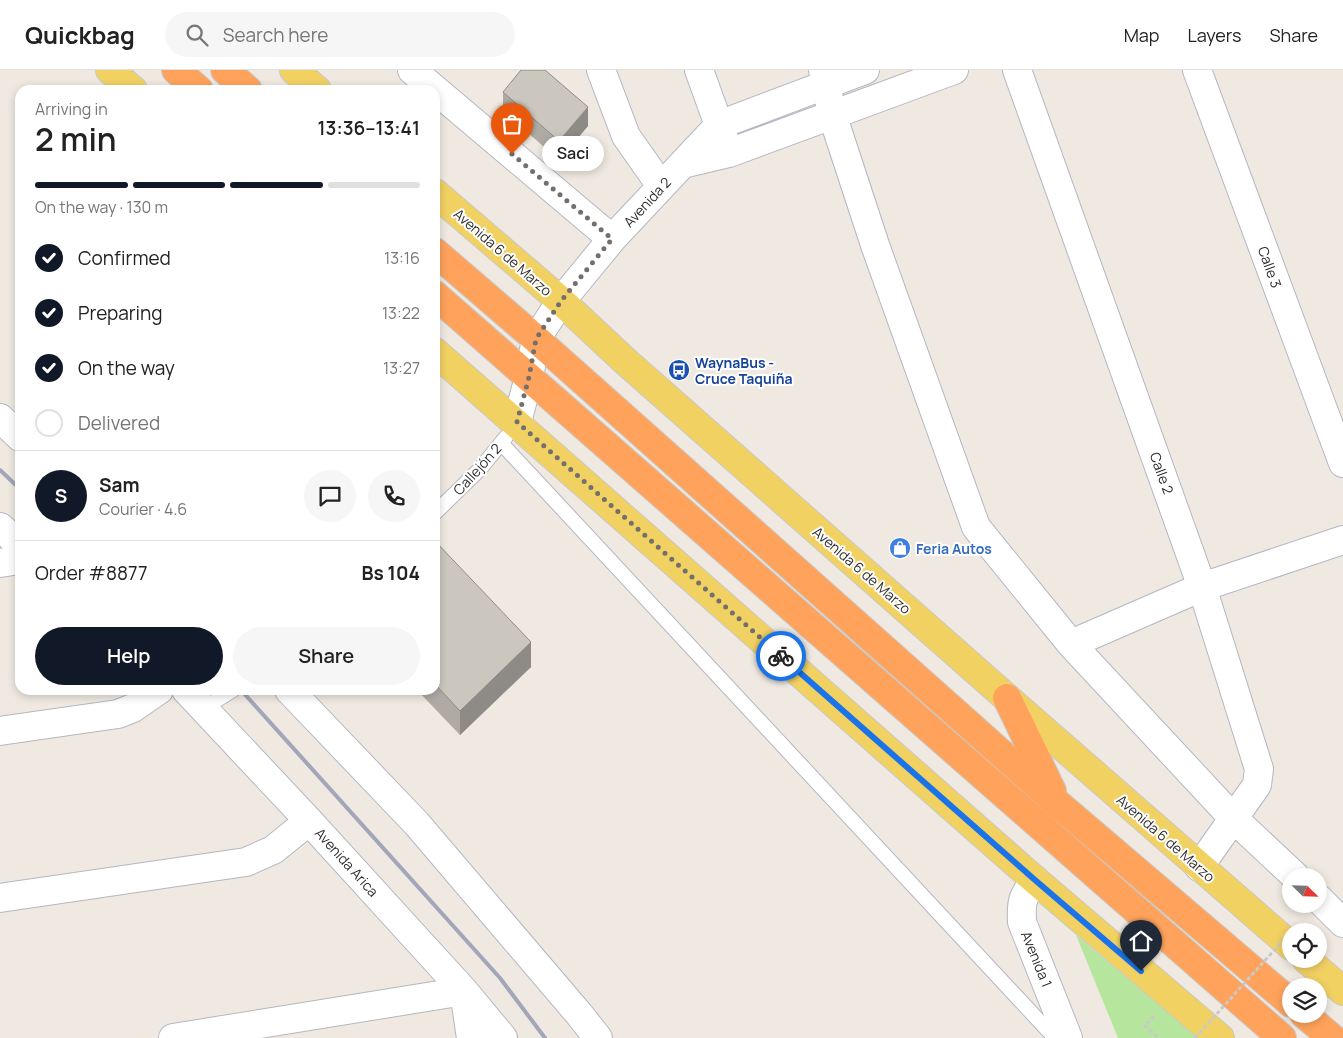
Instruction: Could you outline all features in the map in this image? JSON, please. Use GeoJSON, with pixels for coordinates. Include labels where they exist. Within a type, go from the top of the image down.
{"type":"FeatureCollection","features":[{"type":"Feature","properties":{"kind":"highway"},"geometry":{"type":"LineString","coordinates":[[176,70],[193,85]]}},
{"type":"Feature","properties":{"kind":"highway"},"geometry":{"type":"LineString","coordinates":[[225,70],[242,85]]}},
{"type":"Feature","properties":{"kind":"highway"},"geometry":{"type":"LineString","coordinates":[[440,256],[536,339],[1058,804],[1282,995]]}},
{"type":"Feature","properties":{"kind":"highway"},"geometry":{"type":"LineString","coordinates":[[440,300],[1282,1038]]}},
{"type":"Feature","properties":{"kind":"highway"},"geometry":{"type":"LineString","coordinates":[[1007,698],[1058,804]]}},
{"type":"Feature","properties":{"kind":"highway"},"geometry":{"type":"LineString","coordinates":[[1314,1023],[1332,1038]]}},
{"type":"Feature","properties":{"kind":"main road"},"geometry":{"type":"LineString","coordinates":[[110,70],[127,85]]}},
{"type":"Feature","properties":{"kind":"main road"},"geometry":{"type":"LineString","coordinates":[[294,70],[311,85]]}},
{"type":"Feature","properties":{"kind":"main road","name":"Avenida 6 de Marzo"},"geometry":{"type":"LineString","coordinates":[[440,197],[561,301],[624,360],[1199,867],[1282,928]]}},
{"type":"Feature","properties":{"kind":"main road"},"geometry":{"type":"LineString","coordinates":[[440,357],[509,432],[1220,1038]]}},
{"type":"Feature","properties":{"kind":"main road"},"geometry":{"type":"LineString","coordinates":[[1316,968],[1343,991]]}},
{"type":"Feature","properties":{"kind":"street"},"geometry":{"type":"LineString","coordinates":[[412,70],[430,85]]}},
{"type":"Feature","properties":{"kind":"street"},"geometry":{"type":"LineString","coordinates":[[601,70],[626,136],[661,186]]}},
{"type":"Feature","properties":{"kind":"street"},"geometry":{"type":"LineString","coordinates":[[699,70],[729,153]]}},
{"type":"Feature","properties":{"kind":"street","name":"Avenida 2"},"geometry":{"type":"LineString","coordinates":[[509,432],[529,377],[536,339],[561,301],[612,239],[719,125],[824,78],[866,70]]}},
{"type":"Feature","properties":{"kind":"street"},"geometry":{"type":"LineString","coordinates":[[683,164],[729,153],[954,70]]}},
{"type":"Feature","properties":{"kind":"street","name":"Calle 2"},"geometry":{"type":"LineString","coordinates":[[1017,70],[1202,586],[1259,769],[1257,785],[1199,867]]}},
{"type":"Feature","properties":{"kind":"street","name":"Calle 3"},"geometry":{"type":"LineString","coordinates":[[1197,70],[1343,463]]}},
{"type":"Feature","properties":{"kind":"street"},"geometry":{"type":"LineString","coordinates":[[824,78],[832,114],[875,245],[976,527],[1071,644],[1233,818],[1286,868]]}},
{"type":"Feature","properties":{"kind":"street"},"geometry":{"type":"LineString","coordinates":[[440,94],[612,239]]}},
{"type":"Feature","properties":{"kind":"street"},"geometry":{"type":"LineString","coordinates":[[0,418],[15,432]]}},
{"type":"Feature","properties":{"kind":"street"},"geometry":{"type":"LineString","coordinates":[[0,528],[15,541]]}},
{"type":"Feature","properties":{"kind":"street"},"geometry":{"type":"LineString","coordinates":[[1071,644],[1202,586],[1343,540]]}},
{"type":"Feature","properties":{"kind":"street"},"geometry":{"type":"LineString","coordinates":[[0,563],[15,561]]}},
{"type":"Feature","properties":{"kind":"street"},"geometry":{"type":"LineString","coordinates":[[0,731],[118,714],[133,708],[152,695]]}},
{"type":"Feature","properties":{"kind":"street"},"geometry":{"type":"LineString","coordinates":[[295,695],[417,824],[598,1038]]}},
{"type":"Feature","properties":{"kind":"street","name":"Avenida Arica"},"geometry":{"type":"LineString","coordinates":[[195,699],[310,821],[464,991],[503,1038]]}},
{"type":"Feature","properties":{"kind":"street"},"geometry":{"type":"LineString","coordinates":[[0,898],[246,862],[273,850],[310,821]]}},
{"type":"Feature","properties":{"kind":"street","name":"Avenida 1"},"geometry":{"type":"LineString","coordinates":[[1035,880],[1021,904],[1022,922],[1068,1038]]}},
{"type":"Feature","properties":{"kind":"street"},"geometry":{"type":"LineString","coordinates":[[1328,908],[1343,923]]}},
{"type":"Feature","properties":{"kind":"street"},"geometry":{"type":"LineString","coordinates":[[174,1038],[464,991],[471,1038]]}},
{"type":"Feature","properties":{"kind":"lane","name":"Callejón 2"},"geometry":{"type":"LineString","coordinates":[[440,508],[480,469],[509,432]]}},
{"type":"Feature","properties":{"kind":"lane"},"geometry":{"type":"LineString","coordinates":[[509,432],[1055,1038]]}},
{"type":"Feature","properties":{"kind":"lane"},"geometry":{"type":"LineString","coordinates":[[195,699],[212,695]]}},
{"type":"Feature","properties":{"kind":"path"},"geometry":{"type":"LineString","coordinates":[[1195,1038],[1282,947]]}},
{"type":"Feature","properties":{"kind":"path"},"geometry":{"type":"LineString","coordinates":[[1145,1026],[1159,1038]]}},
{"type":"Feature","properties":{"kind":"green space"},"geometry":{"type":"Polygon","coordinates":[[[1076,935],[1198,1038],[1118,1038],[1076,935]]]}},
{"type":"Feature","properties":{"kind":"building"},"geometry":{"type":"Polygon","coordinates":[[[521,70],[545,70],[588,107],[559,141],[503,92],[521,70]]]}},
{"type":"Feature","properties":{"kind":"building"},"geometry":{"type":"Polygon","coordinates":[[[440,546],[531,642],[460,711],[440,689],[440,546]]]}},
{"type":"Feature","properties":{"kind":"railway"},"geometry":{"type":"LineString","coordinates":[[0,470],[15,484]]}},
{"type":"Feature","properties":{"kind":"railway"},"geometry":{"type":"LineString","coordinates":[[245,695],[500,978],[545,1038]]}},
{"type":"Feature","properties":{"kind":"way so far"},"geometry":{"type":"LineString","coordinates":[[512,154],[612,239],[561,301],[536,339],[529,377],[517,422],[781,656]]}},
{"type":"Feature","properties":{"kind":"place","name":"Saci"},"geometry":{"type":"Point","coordinates":[512,154]}},
{"type":"Feature","properties":{"kind":"place","name":"WaynaBus - Cruce Taquiña"},"geometry":{"type":"Point","coordinates":[679,370]}},
{"type":"Feature","properties":{"kind":"place","name":"Feria Autos"},"geometry":{"type":"Point","coordinates":[900,548]}},
{"type":"Feature","properties":{"kind":"route"},"geometry":{"type":"LineString","coordinates":[[781,656],[1141,971]]}}]}
